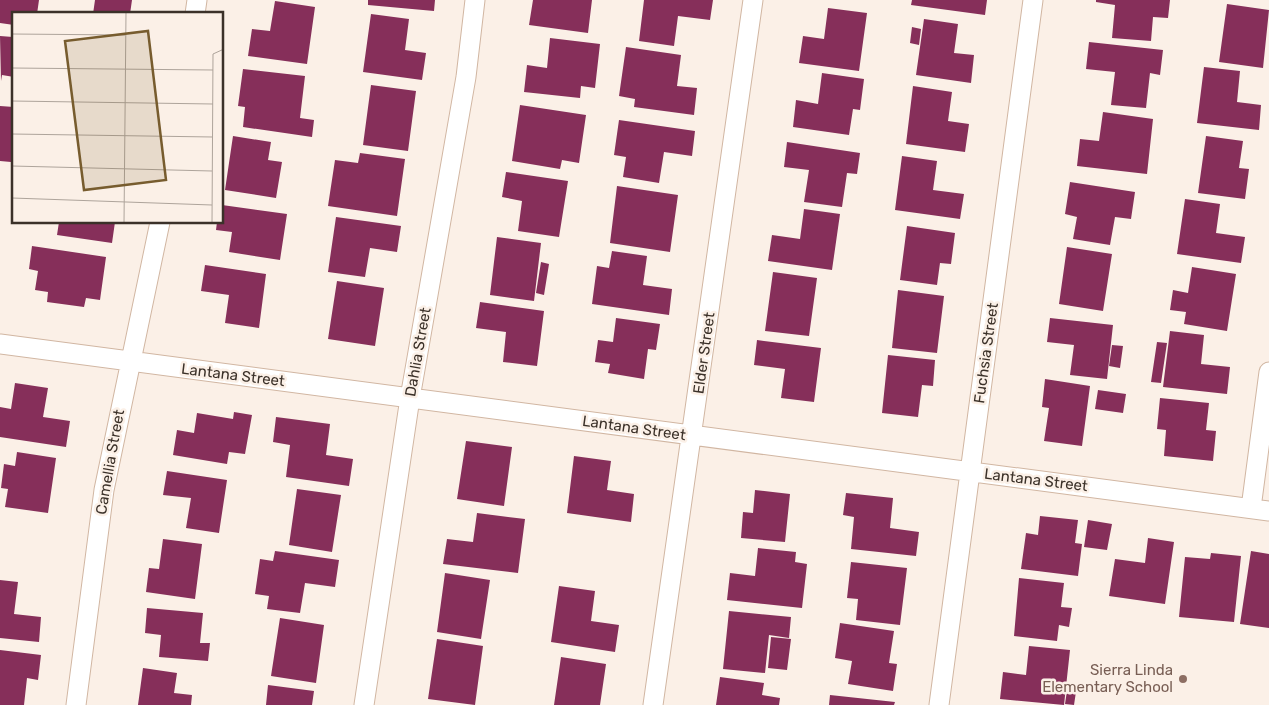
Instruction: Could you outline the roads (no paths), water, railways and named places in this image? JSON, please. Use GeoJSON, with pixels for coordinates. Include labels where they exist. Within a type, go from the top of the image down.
{"type":"FeatureCollection","features":[{"type":"Feature","properties":{"kind":"street","name":"Dahlia Street"},"geometry":{"type":"LineString","coordinates":[[364,705],[410,398],[466,77],[475,0]]}},
{"type":"Feature","properties":{"kind":"street","name":"Elder Street"},"geometry":{"type":"LineString","coordinates":[[653,705],[693,436],[753,0]]}},
{"type":"Feature","properties":{"kind":"street","name":"Fuchsia Street"},"geometry":{"type":"LineString","coordinates":[[939,705],[1033,0]]}},
{"type":"Feature","properties":{"kind":"street","name":"Camellia Street"},"geometry":{"type":"LineString","coordinates":[[76,705],[104,490],[160,224]]}},
{"type":"Feature","properties":{"kind":"street","name":"Lantana Street"},"geometry":{"type":"LineString","coordinates":[[0,344],[1260,509]]}},
{"type":"Feature","properties":{"kind":"street"},"geometry":{"type":"LineString","coordinates":[[1260,509],[1269,372]]}},
{"type":"Feature","properties":{"kind":"place","name":"Sierra Linda Elementary School"},"geometry":{"type":"Point","coordinates":[1183,679]}}]}
